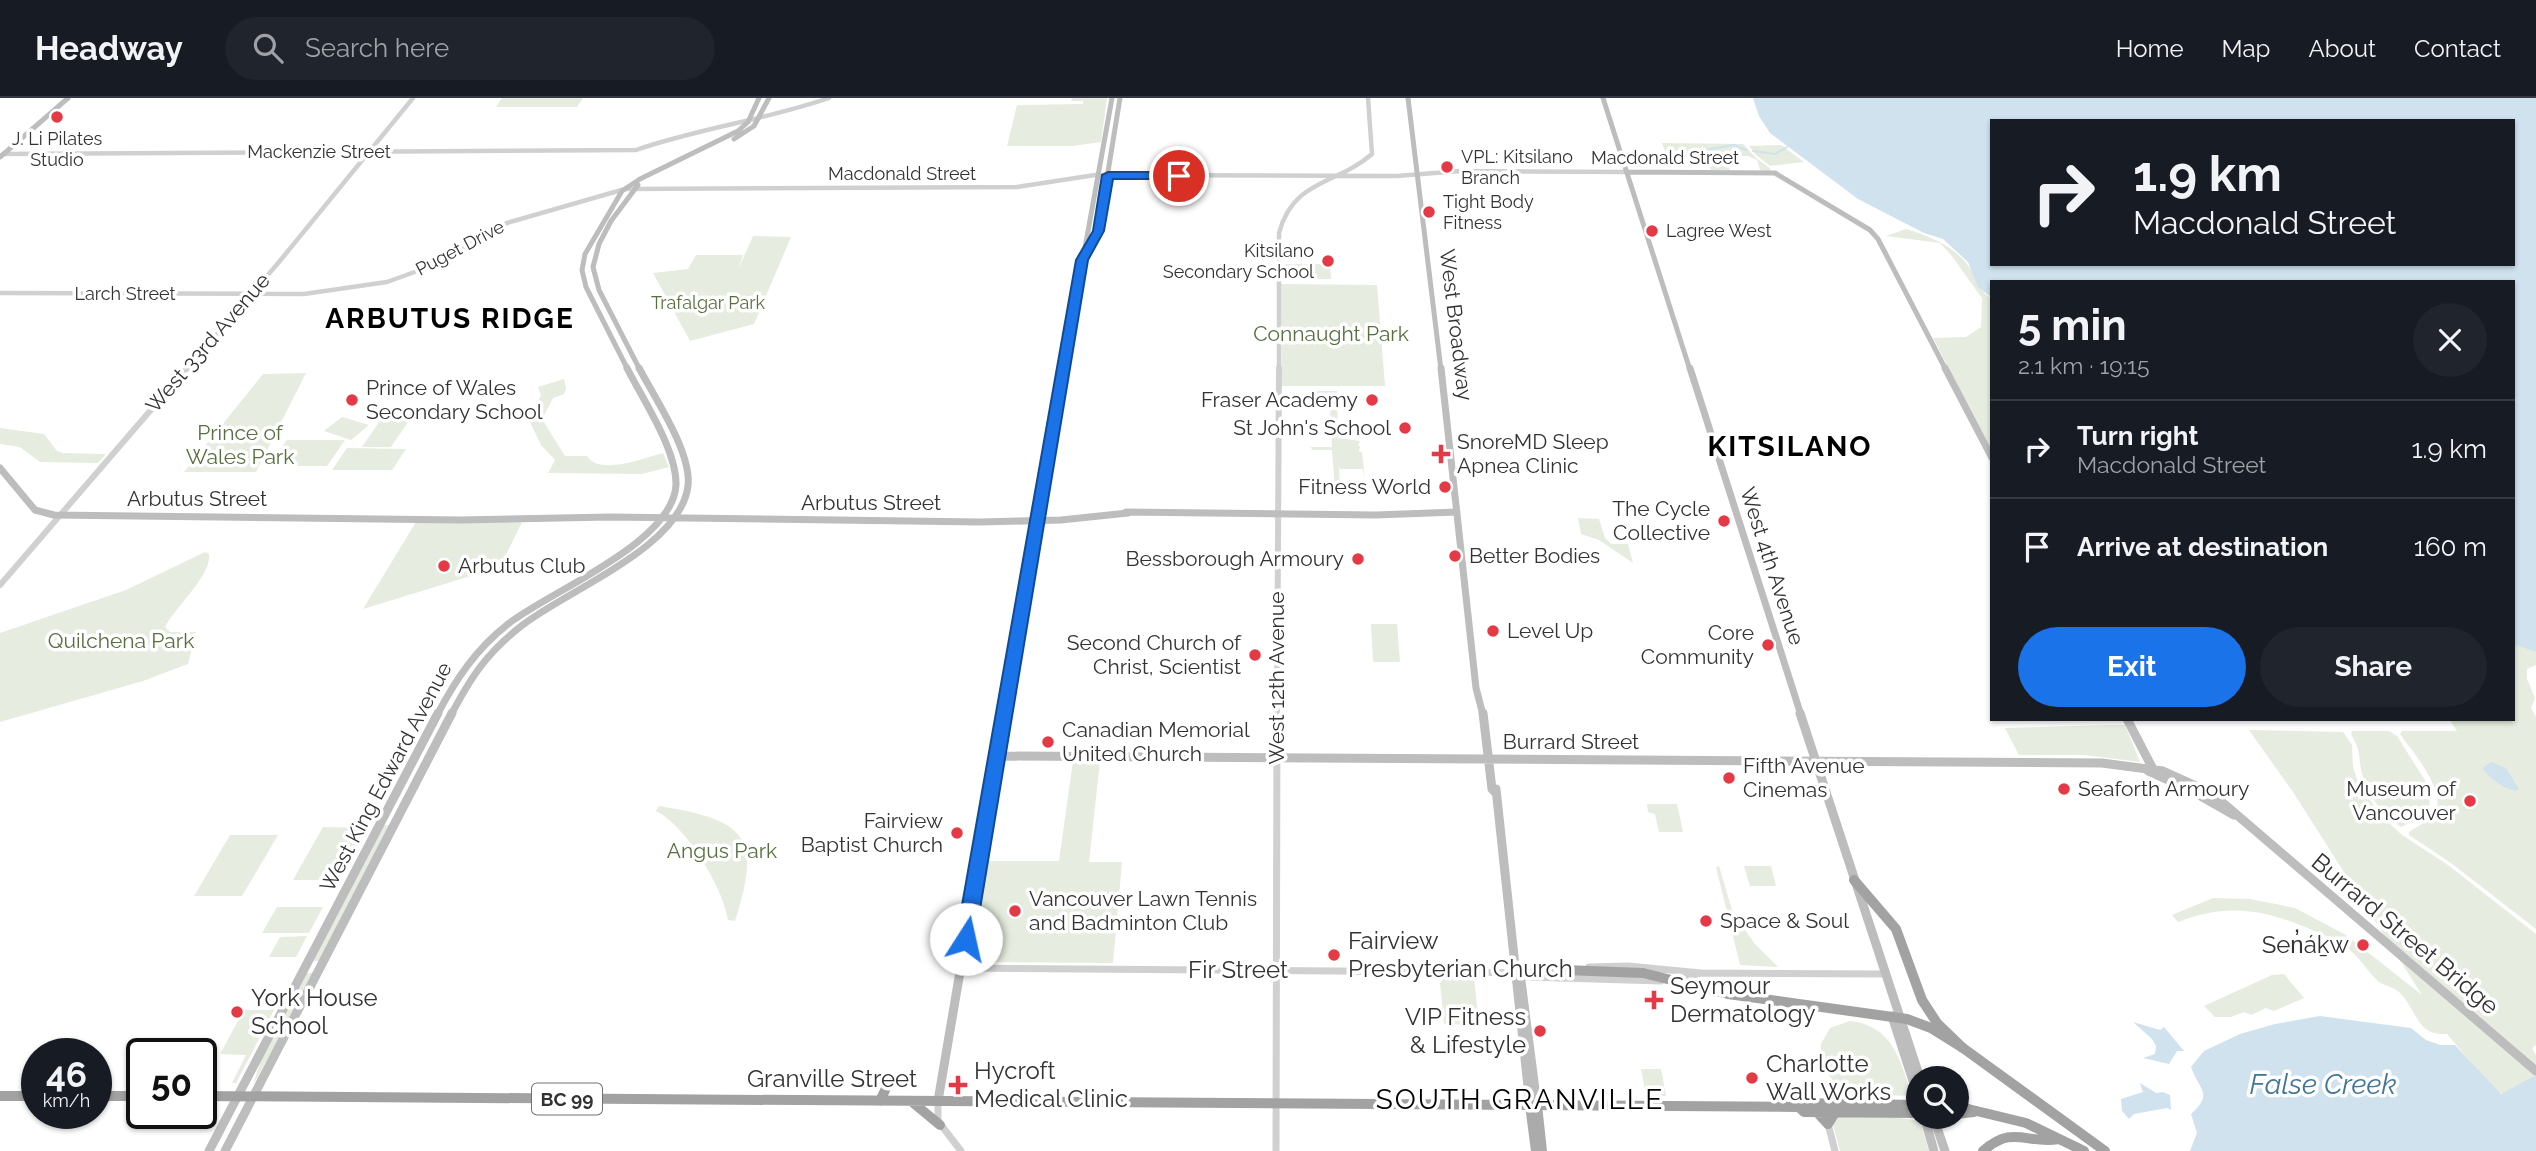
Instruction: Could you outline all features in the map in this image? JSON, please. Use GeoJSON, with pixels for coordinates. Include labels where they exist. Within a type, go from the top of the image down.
{"type":"FeatureCollection","features":[{"type":"Feature","properties":{"kind":"highway"},"geometry":{"type":"LineString","coordinates":[[1854,880],[1896,929],[1919,993],[1931,1016],[1964,1048]]}},
{"type":"Feature","properties":{"kind":"highway"},"geometry":{"type":"LineString","coordinates":[[1565,970],[1643,973],[1728,994],[1907,1019],[1931,1028],[1964,1048],[2105,1151]]}},
{"type":"Feature","properties":{"kind":"highway"},"geometry":{"type":"LineString","coordinates":[[880,1101],[887,1086]]}},
{"type":"Feature","properties":{"kind":"highway"},"geometry":{"type":"LineString","coordinates":[[0,1096],[21,1096]]}},
{"type":"Feature","properties":{"kind":"highway","name":"Granville Street"},"geometry":{"type":"LineString","coordinates":[[217,1096],[1799,1107],[1804,1112],[1902,1108]]}},
{"type":"Feature","properties":{"kind":"highway"},"geometry":{"type":"LineString","coordinates":[[911,1101],[940,1125]]}},
{"type":"Feature","properties":{"kind":"highway","name":"Granville Street"},"geometry":{"type":"LineString","coordinates":[[1799,1107],[1801,1103],[1902,1108]]}},
{"type":"Feature","properties":{"kind":"highway","name":"BC 99"},"geometry":{"type":"LineString","coordinates":[[1902,1108],[1906,1107]]}},
{"type":"Feature","properties":{"kind":"highway","name":"BC 99"},"geometry":{"type":"LineString","coordinates":[[1902,1108],[1906,1109]]}},
{"type":"Feature","properties":{"kind":"highway"},"geometry":{"type":"LineString","coordinates":[[1969,1109],[2018,1121],[2084,1151]]}},
{"type":"Feature","properties":{"kind":"highway"},"geometry":{"type":"LineString","coordinates":[[1816,1111],[1828,1124],[1836,1111]]}},
{"type":"Feature","properties":{"kind":"highway"},"geometry":{"type":"LineString","coordinates":[[1969,1112],[1975,1111]]}},
{"type":"Feature","properties":{"kind":"highway"},"geometry":{"type":"LineString","coordinates":[[1983,1151],[2006,1136],[2023,1135],[2053,1141],[2059,1139]]}},
{"type":"Feature","properties":{"kind":"main road"},"geometry":{"type":"LineString","coordinates":[[1,156],[68,98]]}},
{"type":"Feature","properties":{"kind":"main road"},"geometry":{"type":"LineString","coordinates":[[744,123],[759,98]]}},
{"type":"Feature","properties":{"kind":"main road","name":"West King Edward Avenue"},"geometry":{"type":"LineString","coordinates":[[225,1151],[458,699],[474,673],[494,650],[525,623],[637,553],[666,520],[688,488],[686,460],[599,290],[593,271],[598,247],[629,189],[742,134],[759,118],[769,98]]}},
{"type":"Feature","properties":{"kind":"main road"},"geometry":{"type":"LineString","coordinates":[[1086,250],[1112,98]]}},
{"type":"Feature","properties":{"kind":"main road"},"geometry":{"type":"LineString","coordinates":[[938,1101],[1082,260],[1098,231],[1120,98]]}},
{"type":"Feature","properties":{"kind":"main road","name":"West Broadway"},"geometry":{"type":"LineString","coordinates":[[1408,98],[1477,683],[1491,759],[1492,789],[1495,792],[1517,973],[1521,981],[1536,1151]]}},
{"type":"Feature","properties":{"kind":"main road","name":"West 4th Avenue"},"geometry":{"type":"LineString","coordinates":[[1603,98],[1894,1006],[1899,1013],[1916,1066]]}},
{"type":"Feature","properties":{"kind":"main road","name":"West King Edward Avenue"},"geometry":{"type":"LineString","coordinates":[[209,1151],[458,675],[487,642],[514,619],[624,552],[666,520],[677,485],[674,462],[590,294],[583,274],[587,250],[617,198],[640,178],[731,135],[744,123]]}},
{"type":"Feature","properties":{"kind":"main road","name":"Macdonald Street"},"geometry":{"type":"LineString","coordinates":[[1627,172],[1775,173],[1865,226],[1879,240],[1990,454]]}},
{"type":"Feature","properties":{"kind":"main road"},"geometry":{"type":"LineString","coordinates":[[644,181],[642,186],[646,189]]}},
{"type":"Feature","properties":{"kind":"main road","name":"Arbutus Street"},"geometry":{"type":"LineString","coordinates":[[0,468],[35,510],[60,516],[602,519],[608,522],[1037,519],[1128,513],[1457,513]]}},
{"type":"Feature","properties":{"kind":"main road"},"geometry":{"type":"LineString","coordinates":[[2128,721],[2151,771]]}},
{"type":"Feature","properties":{"kind":"main road","name":"Burrard Street"},"geometry":{"type":"LineString","coordinates":[[997,756],[1815,759],[2102,763],[2151,771],[2234,815],[2248,827]]}},
{"type":"Feature","properties":{"kind":"main road","name":"Burrard Street Bridge"},"geometry":{"type":"LineString","coordinates":[[2248,827],[2536,1071]]}},
{"type":"Feature","properties":{"kind":"main road","name":"West 4th Avenue"},"geometry":{"type":"LineString","coordinates":[[1894,1006],[1891,1013],[1908,1066]]}},
{"type":"Feature","properties":{"kind":"main road","name":"West Broadway"},"geometry":{"type":"LineString","coordinates":[[1533,1105],[1542,1151]]}},
{"type":"Feature","properties":{"kind":"main road"},"geometry":{"type":"LineString","coordinates":[[1928,1129],[1934,1151]]}},
{"type":"Feature","properties":{"kind":"main road"},"geometry":{"type":"LineString","coordinates":[[1937,1129],[1945,1151]]}},
{"type":"Feature","properties":{"kind":"street","name":"West 33rd Avenue"},"geometry":{"type":"LineString","coordinates":[[0,585],[251,294],[414,98]]}},
{"type":"Feature","properties":{"kind":"street","name":"Mackenzie Street"},"geometry":{"type":"LineString","coordinates":[[1,156],[636,150],[670,138],[744,123],[829,98]]}},
{"type":"Feature","properties":{"kind":"street"},"geometry":{"type":"LineString","coordinates":[[1333,176],[1364,161],[1372,154],[1368,98]]}},
{"type":"Feature","properties":{"kind":"street","name":"Macdonald Street"},"geometry":{"type":"LineString","coordinates":[[629,189],[1008,187],[1099,175],[1418,176],[1471,172],[1627,172]]}},
{"type":"Feature","properties":{"kind":"street","name":"West 12th Avenue"},"geometry":{"type":"LineString","coordinates":[[1276,1151],[1279,233],[1288,207],[1304,191],[1333,176]]}},
{"type":"Feature","properties":{"kind":"street","name":"Puget Drive"},"geometry":{"type":"LineString","coordinates":[[251,294],[314,294],[402,278],[434,265],[507,223],[629,189]]}},
{"type":"Feature","properties":{"kind":"street","name":"Larch Street"},"geometry":{"type":"LineString","coordinates":[[0,293],[251,294]]}},
{"type":"Feature","properties":{"kind":"street","name":"Fir Street"},"geometry":{"type":"LineString","coordinates":[[1517,973],[1526,969],[1565,970],[1614,965],[1701,973],[1884,974]]}},
{"type":"Feature","properties":{"kind":"street","name":"Fir Street"},"geometry":{"type":"LineString","coordinates":[[960,968],[1517,973],[1527,976],[1647,981],[1682,978],[1701,973]]}},
{"type":"Feature","properties":{"kind":"street"},"geometry":{"type":"LineString","coordinates":[[938,1101],[940,1125],[961,1151]]}},
{"type":"Feature","properties":{"kind":"street"},"geometry":{"type":"LineString","coordinates":[[1828,1124],[1835,1151]]}},
{"type":"Feature","properties":{"kind":"green space"},"geometry":{"type":"Polygon","coordinates":[[[502,98],[583,98],[577,107],[496,107],[502,98]]]}},
{"type":"Feature","properties":{"kind":"green space"},"geometry":{"type":"Polygon","coordinates":[[[1072,98],[1107,98],[1101,142],[1073,146],[1007,146],[1017,105],[1083,104],[1083,101],[1071,101],[1072,98]]]}},
{"type":"Feature","properties":{"kind":"green space"},"geometry":{"type":"Polygon","coordinates":[[[1662,143],[1743,144],[1770,168],[1770,171],[1760,170],[1757,160],[1748,156],[1724,156],[1730,170],[1711,170],[1705,156],[1667,157],[1662,143]]]}},
{"type":"Feature","properties":{"kind":"green space"},"geometry":{"type":"Polygon","coordinates":[[[1781,145],[1804,162],[1770,166],[1749,146],[1781,145]]]}},
{"type":"Feature","properties":{"kind":"green space"},"geometry":{"type":"Polygon","coordinates":[[[1906,229],[1934,239],[1951,249],[1966,263],[1982,290],[1990,297],[1990,449],[1933,338],[1966,337],[1981,327],[1982,298],[1940,243],[1886,236],[1906,229]]]}},
{"type":"Feature","properties":{"kind":"green space","name":"Trafalgar Park"},"geometry":{"type":"Polygon","coordinates":[[[753,236],[791,237],[754,324],[690,341],[653,273],[688,269],[696,255],[743,255],[738,270],[753,236]]]}},
{"type":"Feature","properties":{"kind":"green space"},"geometry":{"type":"Polygon","coordinates":[[[1284,264],[1330,264],[1331,279],[1285,279],[1284,264]]]}},
{"type":"Feature","properties":{"kind":"green space","name":"Connaught Park"},"geometry":{"type":"Polygon","coordinates":[[[1281,284],[1377,285],[1385,386],[1282,386],[1281,284]]]}},
{"type":"Feature","properties":{"kind":"green space","name":"Prince of Wales Park"},"geometry":{"type":"Polygon","coordinates":[[[306,373],[256,472],[184,472],[263,374],[306,373]]]}},
{"type":"Feature","properties":{"kind":"green space"},"geometry":{"type":"Polygon","coordinates":[[[564,379],[564,394],[553,398],[542,419],[565,456],[587,456],[601,465],[612,465],[663,453],[669,467],[642,474],[548,473],[555,460],[541,445],[529,420],[541,395],[538,387],[564,379]]]}},
{"type":"Feature","properties":{"kind":"green space"},"geometry":{"type":"Polygon","coordinates":[[[1313,391],[1337,391],[1338,438],[1360,441],[1358,446],[1359,452],[1362,452],[1365,479],[1363,469],[1340,469],[1339,466],[1340,488],[1335,488],[1332,450],[1312,450],[1311,447],[1332,447],[1331,433],[1317,432],[1331,432],[1330,402],[1311,402],[1313,391]]]}},
{"type":"Feature","properties":{"kind":"green space"},"geometry":{"type":"Polygon","coordinates":[[[384,415],[412,416],[391,447],[362,447],[384,415]]]}},
{"type":"Feature","properties":{"kind":"green space"},"geometry":{"type":"Polygon","coordinates":[[[342,417],[369,425],[351,440],[324,431],[342,417]]]}},
{"type":"Feature","properties":{"kind":"green space"},"geometry":{"type":"Polygon","coordinates":[[[0,428],[44,434],[57,451],[63,453],[106,454],[98,463],[40,462],[20,447],[0,444],[0,428]]]}},
{"type":"Feature","properties":{"kind":"green space"},"geometry":{"type":"Polygon","coordinates":[[[287,440],[345,440],[327,466],[268,466],[287,440]]]}},
{"type":"Feature","properties":{"kind":"green space"},"geometry":{"type":"Polygon","coordinates":[[[347,448],[406,449],[392,470],[332,470],[347,448]]]}},
{"type":"Feature","properties":{"kind":"green space"},"geometry":{"type":"Polygon","coordinates":[[[1578,518],[1599,519],[1605,538],[1611,544],[1628,544],[1633,563],[1599,540],[1581,534],[1578,518]]]}},
{"type":"Feature","properties":{"kind":"green space","name":"Arbutus Club"},"geometry":{"type":"Polygon","coordinates":[[[416,522],[522,522],[500,567],[363,609],[416,522]]]}},
{"type":"Feature","properties":{"kind":"green space","name":"Quilchena Park"},"geometry":{"type":"Polygon","coordinates":[[[205,552],[209,554],[205,571],[165,627],[170,632],[196,632],[188,664],[143,681],[0,722],[0,633],[126,590],[205,552]]]}},
{"type":"Feature","properties":{"kind":"green space"},"geometry":{"type":"Polygon","coordinates":[[[1371,624],[1397,624],[1400,662],[1373,662],[1371,624]]]}},
{"type":"Feature","properties":{"kind":"green space"},"geometry":{"type":"Polygon","coordinates":[[[2515,644],[2536,652],[2536,665],[2527,669],[2527,679],[2535,698],[2531,708],[2536,717],[2536,929],[2451,863],[2409,835],[2409,832],[2433,815],[2437,803],[2432,783],[2400,734],[2402,731],[2457,731],[2450,721],[2515,721],[2515,644]]]}},
{"type":"Feature","properties":{"kind":"green space"},"geometry":{"type":"Polygon","coordinates":[[[2125,725],[2140,762],[2084,755],[2019,755],[2005,728],[2125,725]]]}},
{"type":"Feature","properties":{"kind":"green space"},"geometry":{"type":"Polygon","coordinates":[[[2249,730],[2343,732],[2352,745],[2353,767],[2358,782],[2380,815],[2402,835],[2448,865],[2536,934],[2536,1045],[2532,1048],[2536,1055],[2536,1075],[2507,1093],[2497,1093],[2447,1034],[2429,1031],[2398,991],[2379,982],[2351,951],[2330,937],[2262,913],[2213,912],[2178,922],[2172,915],[2213,898],[2250,899],[2295,908],[2346,935],[2422,995],[2293,792],[2249,730]]]}},
{"type":"Feature","properties":{"kind":"green space"},"geometry":{"type":"Polygon","coordinates":[[[2352,731],[2389,731],[2397,736],[2426,782],[2430,804],[2420,818],[2401,827],[2378,805],[2363,777],[2352,731]]]}},
{"type":"Feature","properties":{"kind":"green space"},"geometry":{"type":"Polygon","coordinates":[[[1073,761],[1100,761],[1089,862],[1122,862],[1113,963],[969,962],[986,861],[1059,861],[1073,761]]]}},
{"type":"Feature","properties":{"kind":"green space"},"geometry":{"type":"Polygon","coordinates":[[[1647,804],[1677,804],[1683,832],[1659,832],[1655,814],[1648,812],[1647,804]]]}},
{"type":"Feature","properties":{"kind":"green space","name":"Angus Park"},"geometry":{"type":"Polygon","coordinates":[[[659,806],[711,818],[728,826],[739,836],[746,850],[747,868],[735,921],[728,920],[719,891],[691,843],[668,819],[656,811],[659,806]]]}},
{"type":"Feature","properties":{"kind":"green space"},"geometry":{"type":"Polygon","coordinates":[[[381,825],[391,825],[321,961],[310,961],[381,825]]]}},
{"type":"Feature","properties":{"kind":"green space"},"geometry":{"type":"Polygon","coordinates":[[[323,827],[367,828],[339,880],[293,880],[323,827]]]}},
{"type":"Feature","properties":{"kind":"green space"},"geometry":{"type":"Polygon","coordinates":[[[230,835],[278,835],[242,896],[194,896],[230,835]]]}},
{"type":"Feature","properties":{"kind":"green space"},"geometry":{"type":"Polygon","coordinates":[[[1719,866],[1735,920],[1733,922],[1738,920],[1755,944],[1778,967],[1740,965],[1716,867],[1719,866]]]}},
{"type":"Feature","properties":{"kind":"green space"},"geometry":{"type":"Polygon","coordinates":[[[1744,866],[1771,866],[1776,886],[1750,886],[1744,866]]]}},
{"type":"Feature","properties":{"kind":"green space"},"geometry":{"type":"Polygon","coordinates":[[[277,907],[323,907],[309,933],[262,933],[277,907]]]}},
{"type":"Feature","properties":{"kind":"green space"},"geometry":{"type":"Polygon","coordinates":[[[307,936],[296,957],[269,957],[280,937],[307,936]]]}},
{"type":"Feature","properties":{"kind":"green space"},"geometry":{"type":"Polygon","coordinates":[[[304,973],[315,973],[253,1085],[261,1060],[304,973]]]}},
{"type":"Feature","properties":{"kind":"green space"},"geometry":{"type":"Polygon","coordinates":[[[2284,974],[2304,998],[2274,1011],[2266,1008],[2251,1015],[2244,1012],[2231,1017],[2215,1017],[2204,1006],[2272,975],[2284,974]]]}},
{"type":"Feature","properties":{"kind":"green space"},"geometry":{"type":"Polygon","coordinates":[[[1444,978],[1474,978],[1479,1025],[1444,1024],[1440,983],[1444,978]]]}},
{"type":"Feature","properties":{"kind":"green space"},"geometry":{"type":"Polygon","coordinates":[[[280,991],[284,991],[236,1083],[232,1083],[246,1055],[220,1054],[244,1010],[270,1010],[280,991]]]}},
{"type":"Feature","properties":{"kind":"green space"},"geometry":{"type":"Polygon","coordinates":[[[1850,1021],[1876,1029],[1885,1037],[1904,1070],[1906,1096],[1866,1094],[1839,1084],[1829,1075],[1823,1062],[1821,1044],[1830,1028],[1850,1021]]]}},
{"type":"Feature","properties":{"kind":"green space"},"geometry":{"type":"Polygon","coordinates":[[[1641,1069],[1661,1069],[1666,1096],[1646,1096],[1641,1069]]]}},
{"type":"Feature","properties":{"kind":"green space"},"geometry":{"type":"Polygon","coordinates":[[[1887,1116],[1906,1119],[1906,1129],[1922,1129],[1929,1151],[1840,1151],[1833,1125],[1837,1117],[1887,1116]]]}},
{"type":"Feature","properties":{"kind":"water"},"geometry":{"type":"Polygon","coordinates":[[[1753,98],[2536,98],[2536,652],[2515,645],[2515,280],[1990,280],[1990,296],[1978,287],[1968,262],[1943,239],[1924,233],[1858,199],[1770,133],[1759,116],[1753,98]]]}},
{"type":"Feature","properties":{"kind":"water"},"geometry":{"type":"Polygon","coordinates":[[[2491,762],[2506,768],[2519,789],[2516,791],[2506,788],[2489,776],[2483,768],[2491,762]]]}},
{"type":"Feature","properties":{"kind":"water","name":"False Creek"},"geometry":{"type":"Polygon","coordinates":[[[2320,1016],[2411,1028],[2426,1040],[2440,1045],[2455,1045],[2501,1094],[2536,1075],[2536,1151],[2190,1151],[2197,1133],[2191,1114],[2203,1096],[2191,1067],[2204,1051],[2240,1034],[2320,1016]]]}},
{"type":"Feature","properties":{"kind":"water"},"geometry":{"type":"Polygon","coordinates":[[[2133,1022],[2160,1030],[2164,1027],[2184,1051],[2177,1051],[2169,1064],[2143,1058],[2155,1054],[2156,1046],[2133,1022]]]}},
{"type":"Feature","properties":{"kind":"water"},"geometry":{"type":"Polygon","coordinates":[[[2140,1083],[2156,1093],[2170,1095],[2171,1110],[2167,1108],[2134,1114],[2129,1119],[2122,1111],[2121,1099],[2143,1092],[2140,1083]]]}},
{"type":"Feature","properties":{"kind":"waterway"},"geometry":{"type":"LineString","coordinates":[[1700,151],[1733,145],[1747,150]]}},
{"type":"Feature","properties":{"kind":"waterway"},"geometry":{"type":"LineString","coordinates":[[1753,151],[1775,154],[1787,147]]}},
{"type":"Feature","properties":{"kind":"place","name":"J. Li Pilates Studio"},"geometry":{"type":"Point","coordinates":[57,117]}},
{"type":"Feature","properties":{"kind":"place","name":"VPL: Kitsilano Branch"},"geometry":{"type":"Point","coordinates":[1447,167]}},
{"type":"Feature","properties":{"kind":"place","name":"Tight Body Fitness"},"geometry":{"type":"Point","coordinates":[1429,212]}},
{"type":"Feature","properties":{"kind":"place","name":"Lagree West"},"geometry":{"type":"Point","coordinates":[1652,231]}},
{"type":"Feature","properties":{"kind":"place","name":"Kitsilano Secondary School"},"geometry":{"type":"Point","coordinates":[1328,261]}},
{"type":"Feature","properties":{"kind":"place","name":"Prince of Wales Secondary School"},"geometry":{"type":"Point","coordinates":[352,400]}},
{"type":"Feature","properties":{"kind":"place","name":"Fraser Academy"},"geometry":{"type":"Point","coordinates":[1372,400]}},
{"type":"Feature","properties":{"kind":"place","name":"St John's School"},"geometry":{"type":"Point","coordinates":[1405,428]}},
{"type":"Feature","properties":{"kind":"place","name":"SnoreMD Sleep Apnea Clinic"},"geometry":{"type":"Point","coordinates":[1441,454]}},
{"type":"Feature","properties":{"kind":"place","name":"Fitness World"},"geometry":{"type":"Point","coordinates":[1445,487]}},
{"type":"Feature","properties":{"kind":"place","name":"The Cycle Collective"},"geometry":{"type":"Point","coordinates":[1724,521]}},
{"type":"Feature","properties":{"kind":"place","name":"Better Bodies"},"geometry":{"type":"Point","coordinates":[1455,556]}},
{"type":"Feature","properties":{"kind":"place","name":"Bessborough Armoury"},"geometry":{"type":"Point","coordinates":[1358,559]}},
{"type":"Feature","properties":{"kind":"place","name":"Arbutus Club"},"geometry":{"type":"Point","coordinates":[444,566]}},
{"type":"Feature","properties":{"kind":"place","name":"Level Up"},"geometry":{"type":"Point","coordinates":[1493,631]}},
{"type":"Feature","properties":{"kind":"place","name":"Core Community"},"geometry":{"type":"Point","coordinates":[1768,645]}},
{"type":"Feature","properties":{"kind":"place","name":"Second Church of Christ, Scientist"},"geometry":{"type":"Point","coordinates":[1255,655]}},
{"type":"Feature","properties":{"kind":"place","name":"Canadian Memorial United Church"},"geometry":{"type":"Point","coordinates":[1048,742]}},
{"type":"Feature","properties":{"kind":"place","name":"Fifth Avenue Cinemas"},"geometry":{"type":"Point","coordinates":[1729,778]}},
{"type":"Feature","properties":{"kind":"place","name":"Seaforth Armoury"},"geometry":{"type":"Point","coordinates":[2064,789]}},
{"type":"Feature","properties":{"kind":"place","name":"Museum of Vancouver"},"geometry":{"type":"Point","coordinates":[2470,801]}},
{"type":"Feature","properties":{"kind":"place","name":"Fairview Baptist Church"},"geometry":{"type":"Point","coordinates":[957,833]}},
{"type":"Feature","properties":{"kind":"place","name":"Vancouver Lawn Tennis and Badminton Club"},"geometry":{"type":"Point","coordinates":[1015,911]}},
{"type":"Feature","properties":{"kind":"place","name":"Space & Soul"},"geometry":{"type":"Point","coordinates":[1706,921]}},
{"type":"Feature","properties":{"kind":"place","name":"Sen̓áḵw"},"geometry":{"type":"Point","coordinates":[2363,945]}},
{"type":"Feature","properties":{"kind":"place","name":"Fairview Presbyterian Church"},"geometry":{"type":"Point","coordinates":[1334,955]}},
{"type":"Feature","properties":{"kind":"place","name":"Seymour Dermatology"},"geometry":{"type":"Point","coordinates":[1654,1000]}},
{"type":"Feature","properties":{"kind":"place","name":"York House School"},"geometry":{"type":"Point","coordinates":[237,1012]}},
{"type":"Feature","properties":{"kind":"place","name":"VIP Fitness & Lifestyle"},"geometry":{"type":"Point","coordinates":[1540,1031]}},
{"type":"Feature","properties":{"kind":"place","name":"Charlotte Wall Works"},"geometry":{"type":"Point","coordinates":[1752,1078]}},
{"type":"Feature","properties":{"kind":"place","name":"Hycroft Medical Clinic"},"geometry":{"type":"Point","coordinates":[958,1085]}},
{"type":"Feature","properties":{"kind":"district","name":"ARBUTUS RIDGE"},"geometry":{"type":"Point","coordinates":[450,318]}},
{"type":"Feature","properties":{"kind":"district","name":"KITSILANO"},"geometry":{"type":"Point","coordinates":[1790,446]}},
{"type":"Feature","properties":{"kind":"district","name":"SOUTH GRANVILLE"},"geometry":{"type":"Point","coordinates":[1520,1099]}},
{"type":"Feature","properties":{"kind":"route"},"geometry":{"type":"LineString","coordinates":[[966,939],[1082,260],[1098,231],[1108,175],[1179,176]]}}]}
